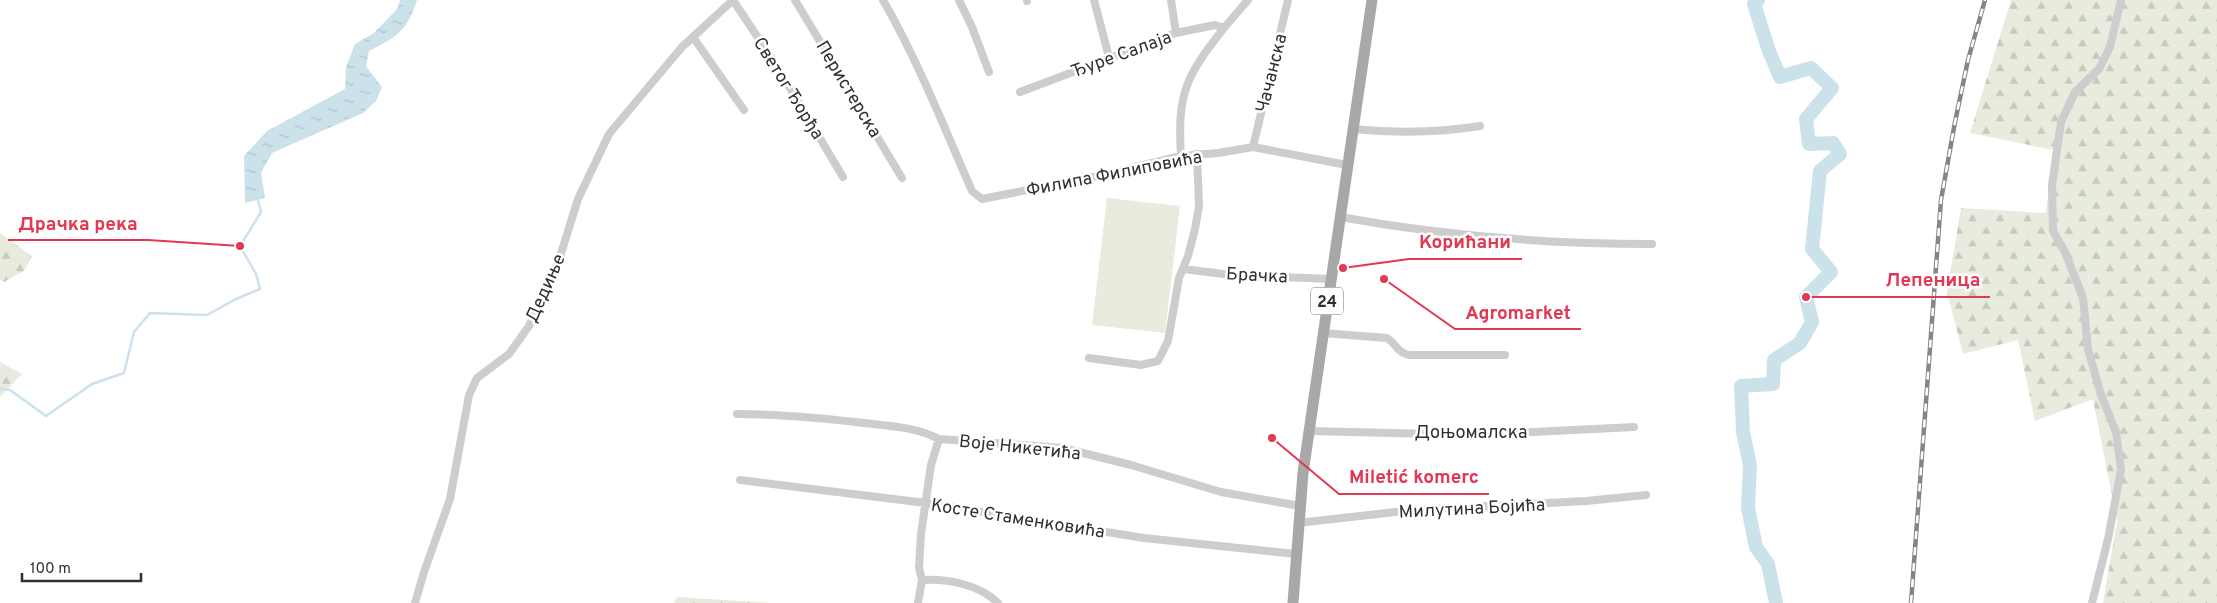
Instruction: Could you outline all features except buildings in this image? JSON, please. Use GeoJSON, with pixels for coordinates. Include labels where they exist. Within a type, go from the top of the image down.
{"type":"FeatureCollection","features":[{"type":"Feature","properties":{"kind":"main road","name":"24"},"geometry":{"type":"LineString","coordinates":[[1293,603],[1298,523],[1309,431],[1372,0]]}},
{"type":"Feature","properties":{"kind":"street","name":"Дедиње"},"geometry":{"type":"LineString","coordinates":[[415,603],[450,499],[469,395],[473,385],[477,378],[509,354],[529,326],[559,260],[578,199],[609,134],[682,47],[733,0]]}},
{"type":"Feature","properties":{"kind":"street","name":"Светог Ђорђа"},"geometry":{"type":"LineString","coordinates":[[733,0],[778,68],[843,177]]}},
{"type":"Feature","properties":{"kind":"street","name":"Перистерска"},"geometry":{"type":"LineString","coordinates":[[795,0],[902,178]]}},
{"type":"Feature","properties":{"kind":"street","name":"Филипа Филиповића"},"geometry":{"type":"LineString","coordinates":[[883,0],[897,25],[933,102],[972,192],[982,199],[1181,156],[1218,153],[1254,147],[1347,165]]}},
{"type":"Feature","properties":{"kind":"street"},"geometry":{"type":"LineString","coordinates":[[959,0],[972,27],[989,72]]}},
{"type":"Feature","properties":{"kind":"street"},"geometry":{"type":"LineString","coordinates":[[1094,0],[1109,57]]}},
{"type":"Feature","properties":{"kind":"street"},"geometry":{"type":"LineString","coordinates":[[1171,0],[1176,33]]}},
{"type":"Feature","properties":{"kind":"street"},"geometry":{"type":"LineString","coordinates":[[1181,156],[1179,127],[1183,95],[1189,77],[1203,54],[1248,0]]}},
{"type":"Feature","properties":{"kind":"street","name":"Чачанска"},"geometry":{"type":"LineString","coordinates":[[1254,147],[1288,0]]}},
{"type":"Feature","properties":{"kind":"street"},"geometry":{"type":"LineString","coordinates":[[2092,603],[2108,539],[2120,470],[2116,432],[2101,395],[2088,349],[2083,298],[2065,252],[2053,231],[2052,185],[2061,122],[2075,92],[2099,69],[2110,47],[2122,0]]}},
{"type":"Feature","properties":{"kind":"street","name":"Ђуре Салаја"},"geometry":{"type":"LineString","coordinates":[[1020,92],[1176,33],[1215,26],[1224,28]]}},
{"type":"Feature","properties":{"kind":"street"},"geometry":{"type":"LineString","coordinates":[[694,37],[744,110]]}},
{"type":"Feature","properties":{"kind":"street"},"geometry":{"type":"LineString","coordinates":[[1352,129],[1394,133],[1455,131],[1480,126]]}},
{"type":"Feature","properties":{"kind":"street"},"geometry":{"type":"LineString","coordinates":[[1089,358],[1141,365],[1158,361],[1168,341],[1179,278],[1184,269],[1195,229],[1199,206],[1197,154]]}},
{"type":"Feature","properties":{"kind":"street"},"geometry":{"type":"LineString","coordinates":[[1340,217],[1414,230],[1504,239],[1593,244],[1652,244]]}},
{"type":"Feature","properties":{"kind":"street","name":"Брачка"},"geometry":{"type":"LineString","coordinates":[[1184,269],[1231,275],[1330,279]]}},
{"type":"Feature","properties":{"kind":"street"},"geometry":{"type":"LineString","coordinates":[[1323,333],[1387,338],[1394,343],[1398,351],[1409,354],[1505,355]]}},
{"type":"Feature","properties":{"kind":"street","name":"Воје Никетића"},"geometry":{"type":"LineString","coordinates":[[737,414],[783,414],[908,428],[924,431],[939,439],[1063,448],[1131,465],[1222,492],[1300,506]]}},
{"type":"Feature","properties":{"kind":"street","name":"Доњомалска"},"geometry":{"type":"LineString","coordinates":[[1309,431],[1476,435],[1634,428]]}},
{"type":"Feature","properties":{"kind":"street"},"geometry":{"type":"LineString","coordinates":[[918,603],[922,580],[919,568],[921,534],[931,465],[939,439]]}},
{"type":"Feature","properties":{"kind":"street","name":"Косте Стаменковића"},"geometry":{"type":"LineString","coordinates":[[740,480],[926,503],[1144,538],[1296,554]]}},
{"type":"Feature","properties":{"kind":"street","name":"Милутина Бојића"},"geometry":{"type":"LineString","coordinates":[[1298,523],[1413,510],[1586,501],[1646,495]]}},
{"type":"Feature","properties":{"kind":"street"},"geometry":{"type":"LineString","coordinates":[[922,580],[957,583],[976,589],[992,597],[998,603]]}},
{"type":"Feature","properties":{"kind":"green space"},"geometry":{"type":"Polygon","coordinates":[[[2011,0],[2217,0],[2217,603],[2103,603],[2117,521],[2093,399],[2035,421],[2018,340],[1963,354],[1947,292],[1961,208],[2046,213],[2053,150],[1970,133],[2011,0]]]}},
{"type":"Feature","properties":{"kind":"green space"},"geometry":{"type":"Polygon","coordinates":[[[1107,198],[1180,206],[1165,333],[1092,325],[1107,198]]]}},
{"type":"Feature","properties":{"kind":"green space"},"geometry":{"type":"Polygon","coordinates":[[[0,233],[32,256],[24,271],[4,282],[0,280],[0,233]]]}},
{"type":"Feature","properties":{"kind":"green space"},"geometry":{"type":"Polygon","coordinates":[[[0,362],[22,374],[0,397],[0,362]]]}},
{"type":"Feature","properties":{"kind":"green space"},"geometry":{"type":"Polygon","coordinates":[[[677,597],[771,603],[674,603],[677,597]]]}},
{"type":"Feature","properties":{"kind":"water"},"geometry":{"type":"Polygon","coordinates":[[[400,0],[417,0],[405,27],[386,42],[369,51],[366,66],[382,87],[376,101],[363,113],[272,153],[261,173],[265,198],[245,203],[244,156],[267,131],[345,89],[346,67],[355,44],[374,33],[397,9],[400,0]]]}},
{"type":"Feature","properties":{"kind":"waterway"},"geometry":{"type":"LineString","coordinates":[[1758,0],[1754,4],[1769,51],[1780,77],[1811,68],[1832,88],[1806,119],[1809,144],[1833,143],[1840,154],[1820,171],[1812,249],[1831,272],[1806,297],[1812,322],[1800,343],[1774,360],[1773,384],[1741,386],[1743,432],[1750,465],[1748,508],[1756,547],[1768,564],[1776,603]]}},
{"type":"Feature","properties":{"kind":"waterway"},"geometry":{"type":"LineString","coordinates":[[0,389],[10,390],[46,416],[92,384],[124,373],[134,332],[150,313],[207,315],[236,299],[260,289],[256,274],[240,246],[261,212],[257,197]]}},
{"type":"Feature","properties":{"kind":"railway"},"geometry":{"type":"LineString","coordinates":[[1911,603],[1941,200],[1968,60],[1985,0]]}},
{"type":"Feature","properties":{"kind":"place","name":"Драчка река"},"geometry":{"type":"Point","coordinates":[240,246]}},
{"type":"Feature","properties":{"kind":"place","name":"Корићани"},"geometry":{"type":"Point","coordinates":[1343,268]}},
{"type":"Feature","properties":{"kind":"place","name":"Agromarket"},"geometry":{"type":"Point","coordinates":[1384,279]}},
{"type":"Feature","properties":{"kind":"place","name":"Лепеница"},"geometry":{"type":"Point","coordinates":[1806,297]}},
{"type":"Feature","properties":{"kind":"place","name":"Miletić komerc"},"geometry":{"type":"Point","coordinates":[1272,438]}}]}
